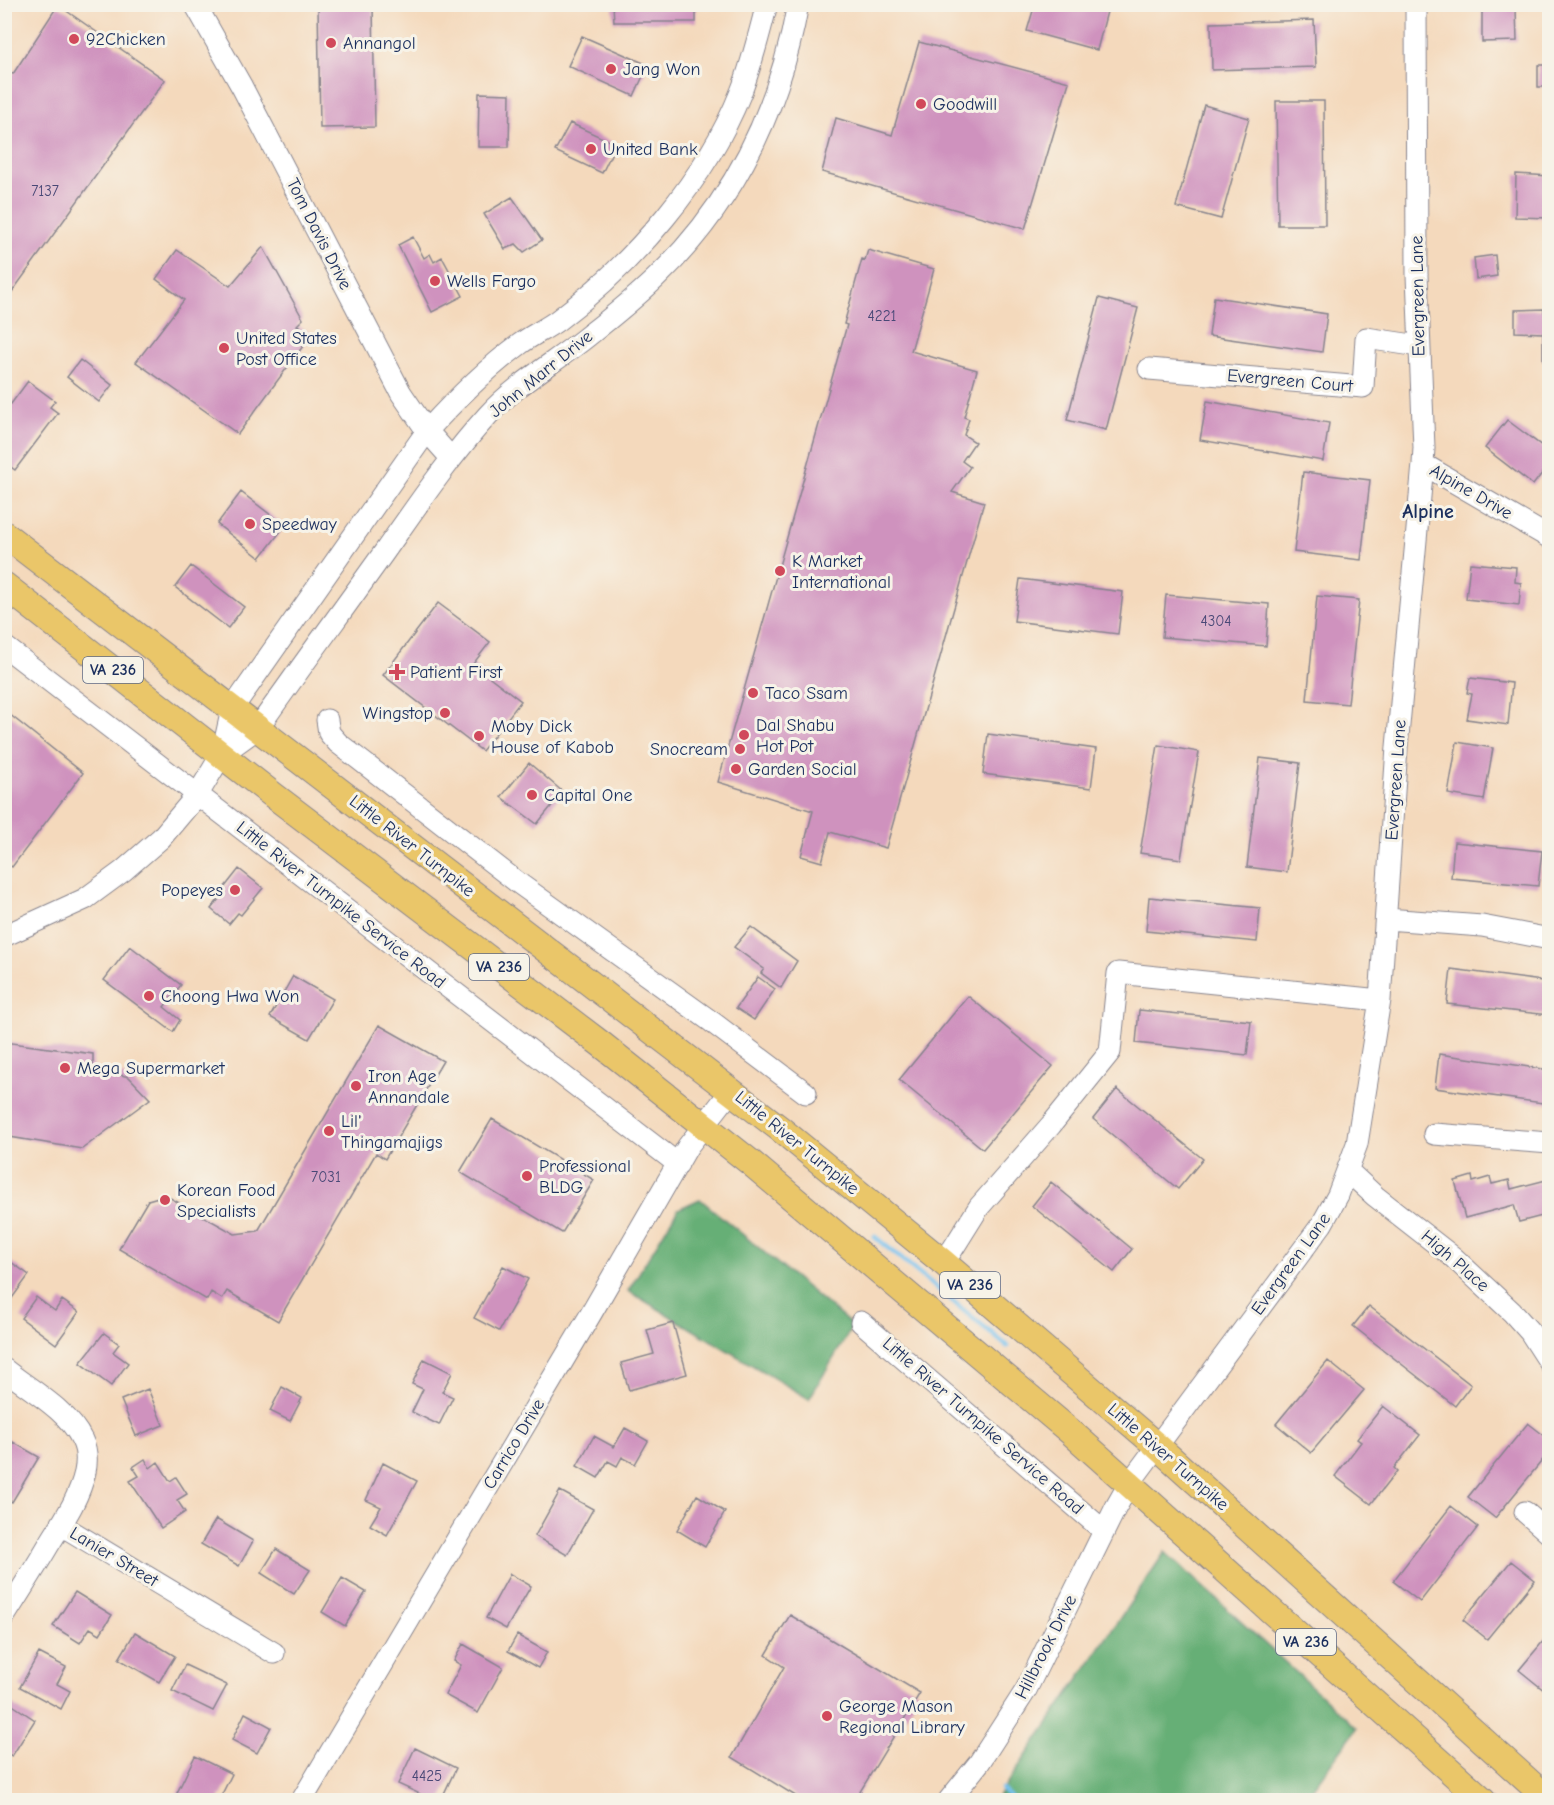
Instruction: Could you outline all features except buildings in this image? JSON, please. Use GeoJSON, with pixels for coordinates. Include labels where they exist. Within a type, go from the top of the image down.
{"type":"FeatureCollection","features":[{"type":"Feature","properties":{"kind":"main road","name":"Little River Turnpike"},"geometry":{"type":"LineString","coordinates":[[8,541],[258,728],[731,1091],[944,1263],[1157,1446],[1550,1800]]}},
{"type":"Feature","properties":{"kind":"main road","name":"VA 236"},"geometry":{"type":"LineString","coordinates":[[4,585],[704,1125],[984,1357],[1483,1800]]}},
{"type":"Feature","properties":{"kind":"street","name":"Tom Davis Drive"},"geometry":{"type":"LineString","coordinates":[[195,4],[242,87],[401,393],[427,431],[451,458]]}},
{"type":"Feature","properties":{"kind":"street","name":"John Marr Drive"},"geometry":{"type":"LineString","coordinates":[[4,936],[102,888],[161,838],[198,794],[222,754],[232,709],[427,431],[500,360],[558,320],[627,261],[661,222],[694,177],[716,143],[741,92],[767,4]]}},
{"type":"Feature","properties":{"kind":"street","name":"John Marr Drive"},"geometry":{"type":"LineString","coordinates":[[222,754],[258,728],[451,458],[490,413],[522,385],[587,337],[656,278],[722,201],[741,171],[766,120],[780,82],[798,4]]}},
{"type":"Feature","properties":{"kind":"street","name":"Evergreen Lane"},"geometry":{"type":"LineString","coordinates":[[1129,1484],[1322,1224],[1338,1195],[1357,1144],[1380,1000],[1397,747],[1424,448],[1417,264],[1416,4]]}},
{"type":"Feature","properties":{"kind":"street","name":"Evergreen Court"},"geometry":{"type":"LineString","coordinates":[[1149,369],[1363,387],[1366,338],[1419,346]]}},
{"type":"Feature","properties":{"kind":"street","name":"Alpine Drive"},"geometry":{"type":"LineString","coordinates":[[1423,464],[1550,538]]}},
{"type":"Feature","properties":{"kind":"street","name":"Little River Turnpike Service Road"},"geometry":{"type":"LineString","coordinates":[[4,646],[678,1164]]}},
{"type":"Feature","properties":{"kind":"street"},"geometry":{"type":"LineString","coordinates":[[327,720],[332,738],[365,764],[517,882],[712,1022],[806,1093]]}},
{"type":"Feature","properties":{"kind":"street"},"geometry":{"type":"LineString","coordinates":[[1386,919],[1482,926],[1550,939]]}},
{"type":"Feature","properties":{"kind":"street"},"geometry":{"type":"LineString","coordinates":[[944,1263],[979,1207],[1051,1125],[1110,1052],[1118,973],[1380,1000]]}},
{"type":"Feature","properties":{"kind":"street","name":"Carrico Drive"},"geometry":{"type":"LineString","coordinates":[[302,1800],[678,1164],[704,1125],[731,1091]]}},
{"type":"Feature","properties":{"kind":"street"},"geometry":{"type":"LineString","coordinates":[[1434,1134],[1550,1143]]}},
{"type":"Feature","properties":{"kind":"street","name":"High Place"},"geometry":{"type":"LineString","coordinates":[[1348,1171],[1375,1196],[1453,1257],[1512,1312],[1530,1332],[1550,1363]]}},
{"type":"Feature","properties":{"kind":"street","name":"Little River Turnpike Service Road"},"geometry":{"type":"LineString","coordinates":[[861,1322],[1104,1531]]}},
{"type":"Feature","properties":{"kind":"street","name":"Lanier Street"},"geometry":{"type":"LineString","coordinates":[[4,1370],[60,1413],[76,1430],[83,1442],[86,1455],[85,1471],[78,1493],[61,1525],[274,1653]]}},
{"type":"Feature","properties":{"kind":"street","name":"Hillbrook Drive"},"geometry":{"type":"LineString","coordinates":[[949,1800],[979,1763],[1026,1690],[1129,1484]]}},
{"type":"Feature","properties":{"kind":"street"},"geometry":{"type":"LineString","coordinates":[[1524,1512],[1550,1534]]}},
{"type":"Feature","properties":{"kind":"street"},"geometry":{"type":"LineString","coordinates":[[4,1617],[61,1525]]}},
{"type":"Feature","properties":{"kind":"green space"},"geometry":{"type":"Polygon","coordinates":[[[700,1199],[853,1326],[809,1399],[628,1291],[678,1209],[700,1199]]]}},
{"type":"Feature","properties":{"kind":"green space"},"geometry":{"type":"Polygon","coordinates":[[[1165,1552],[1357,1728],[1304,1800],[996,1800],[1165,1552]]]}},
{"type":"Feature","properties":{"kind":"waterway"},"geometry":{"type":"LineString","coordinates":[[875,1237],[1007,1346]]}},
{"type":"Feature","properties":{"kind":"waterway"},"geometry":{"type":"LineString","coordinates":[[1002,1790],[1013,1800]]}},
{"type":"Feature","properties":{"kind":"place","name":"92Chicken"},"geometry":{"type":"Point","coordinates":[74,39]}},
{"type":"Feature","properties":{"kind":"place","name":"Annangol"},"geometry":{"type":"Point","coordinates":[331,43]}},
{"type":"Feature","properties":{"kind":"place","name":"Jang Won"},"geometry":{"type":"Point","coordinates":[611,69]}},
{"type":"Feature","properties":{"kind":"place","name":"Goodwill"},"geometry":{"type":"Point","coordinates":[921,104]}},
{"type":"Feature","properties":{"kind":"place","name":"United Bank"},"geometry":{"type":"Point","coordinates":[591,149]}},
{"type":"Feature","properties":{"kind":"place","name":"Wells Fargo"},"geometry":{"type":"Point","coordinates":[435,281]}},
{"type":"Feature","properties":{"kind":"place","name":"United States Post Office"},"geometry":{"type":"Point","coordinates":[224,348]}},
{"type":"Feature","properties":{"kind":"place","name":"Speedway"},"geometry":{"type":"Point","coordinates":[250,524]}},
{"type":"Feature","properties":{"kind":"place","name":"K Market International"},"geometry":{"type":"Point","coordinates":[780,571]}},
{"type":"Feature","properties":{"kind":"place","name":"Patient First"},"geometry":{"type":"Point","coordinates":[397,672]}},
{"type":"Feature","properties":{"kind":"place","name":"Taco Ssam"},"geometry":{"type":"Point","coordinates":[753,693]}},
{"type":"Feature","properties":{"kind":"place","name":"Wingstop"},"geometry":{"type":"Point","coordinates":[445,713]}},
{"type":"Feature","properties":{"kind":"place","name":"Dal Shabu Hot Pot"},"geometry":{"type":"Point","coordinates":[744,735]}},
{"type":"Feature","properties":{"kind":"place","name":"Moby Dick House of Kabob"},"geometry":{"type":"Point","coordinates":[479,736]}},
{"type":"Feature","properties":{"kind":"place","name":"Snocream"},"geometry":{"type":"Point","coordinates":[740,749]}},
{"type":"Feature","properties":{"kind":"place","name":"Garden Social"},"geometry":{"type":"Point","coordinates":[736,769]}},
{"type":"Feature","properties":{"kind":"place","name":"Capital One"},"geometry":{"type":"Point","coordinates":[532,795]}},
{"type":"Feature","properties":{"kind":"place","name":"Popeyes"},"geometry":{"type":"Point","coordinates":[235,890]}},
{"type":"Feature","properties":{"kind":"place","name":"Choong Hwa Won"},"geometry":{"type":"Point","coordinates":[149,996]}},
{"type":"Feature","properties":{"kind":"place","name":"Mega Supermarket"},"geometry":{"type":"Point","coordinates":[65,1068]}},
{"type":"Feature","properties":{"kind":"place","name":"Iron Age Annandale"},"geometry":{"type":"Point","coordinates":[356,1086]}},
{"type":"Feature","properties":{"kind":"place","name":"Lil' Thingamajigs"},"geometry":{"type":"Point","coordinates":[329,1131]}},
{"type":"Feature","properties":{"kind":"place","name":"Professional BLDG"},"geometry":{"type":"Point","coordinates":[527,1176]}},
{"type":"Feature","properties":{"kind":"place","name":"Korean Food Specialists"},"geometry":{"type":"Point","coordinates":[165,1200]}},
{"type":"Feature","properties":{"kind":"place","name":"George Mason Regional Library"},"geometry":{"type":"Point","coordinates":[827,1716]}},
{"type":"Feature","properties":{"kind":"district","name":"Alpine"},"geometry":{"type":"Point","coordinates":[1428,511]}}]}
